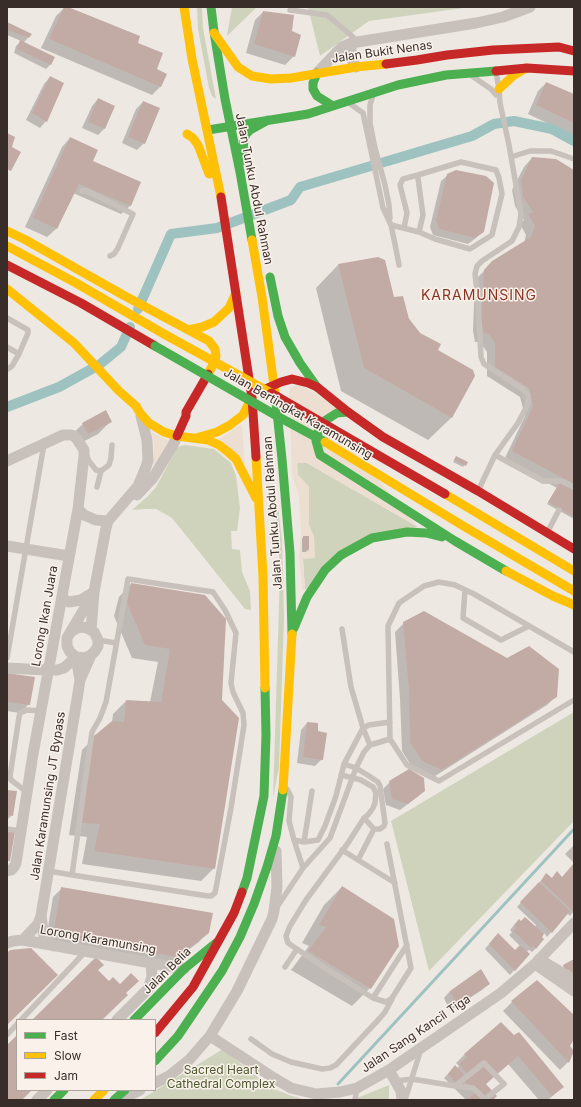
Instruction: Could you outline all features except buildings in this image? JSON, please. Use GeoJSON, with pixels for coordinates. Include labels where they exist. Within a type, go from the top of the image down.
{"type":"FeatureCollection","features":[{"type":"Feature","properties":{"kind":"main road","name":"Jalan Tunku Abdul Rahman"},"geometry":{"type":"LineString","coordinates":[[156,1032],[193,987],[205,968],[234,913],[246,878],[264,796],[266,735],[263,576],[252,398],[224,209],[192,59],[184,7]]}},
{"type":"Feature","properties":{"kind":"main road","name":"Jalan Tunku Abdul Rahman"},"geometry":{"type":"LineString","coordinates":[[156,1060],[178,1036],[222,971],[240,938],[254,904],[276,836],[284,782],[286,749],[292,634],[287,507],[274,385],[262,297],[240,172],[230,127],[211,7]]}},
{"type":"Feature","properties":{"kind":"main road","name":"Jalan Bukit Nenas"},"geometry":{"type":"LineString","coordinates":[[214,32],[238,67],[252,76],[271,79],[292,78],[356,67],[493,50],[559,47],[574,51]]}},
{"type":"Feature","properties":{"kind":"main road"},"geometry":{"type":"LineString","coordinates":[[417,60],[488,60],[496,70]]}},
{"type":"Feature","properties":{"kind":"main road"},"geometry":{"type":"LineString","coordinates":[[208,130],[308,114],[398,85],[446,75],[527,68],[574,70]]}},
{"type":"Feature","properties":{"kind":"main road"},"geometry":{"type":"LineString","coordinates":[[499,88],[514,75],[527,68]]}},
{"type":"Feature","properties":{"kind":"main road"},"geometry":{"type":"LineString","coordinates":[[317,73],[313,83],[313,88],[317,96],[333,106]]}},
{"type":"Feature","properties":{"kind":"main road"},"geometry":{"type":"LineString","coordinates":[[240,172],[246,134],[250,130],[268,120]]}},
{"type":"Feature","properties":{"kind":"main road"},"geometry":{"type":"LineString","coordinates":[[187,134],[193,138],[198,145],[211,179],[221,192]]}},
{"type":"Feature","properties":{"kind":"main road"},"geometry":{"type":"LineString","coordinates":[[7,231],[209,341],[216,349],[215,361],[186,412],[186,416],[177,436]]}},
{"type":"Feature","properties":{"kind":"main road","name":"Jalan Bertingkat Karamunsing"},"geometry":{"type":"LineString","coordinates":[[7,246],[273,394],[508,531],[574,572]]}},
{"type":"Feature","properties":{"kind":"main road"},"geometry":{"type":"LineString","coordinates":[[254,252],[264,260],[271,280],[278,316],[285,337],[300,363],[317,387]]}},
{"type":"Feature","properties":{"kind":"main road","name":"Jalan Bertingkat Karamunsing"},"geometry":{"type":"LineString","coordinates":[[7,265],[81,303],[277,416],[333,446],[465,527],[574,591]]}},
{"type":"Feature","properties":{"kind":"main road"},"geometry":{"type":"LineString","coordinates":[[7,289],[74,343],[119,391],[136,406],[149,423],[164,432],[177,436],[208,440],[219,445],[236,460],[259,506],[274,503],[287,507]]}},
{"type":"Feature","properties":{"kind":"main road"},"geometry":{"type":"LineString","coordinates":[[188,330],[202,327],[214,322],[229,308],[236,293]]}},
{"type":"Feature","properties":{"kind":"main road"},"geometry":{"type":"LineString","coordinates":[[196,438],[217,432],[230,425],[243,415],[262,376],[270,355]]}},
{"type":"Feature","properties":{"kind":"main road"},"geometry":{"type":"LineString","coordinates":[[252,398],[274,385],[292,380],[308,383],[317,387],[382,437],[574,549]]}},
{"type":"Feature","properties":{"kind":"main road"},"geometry":{"type":"LineString","coordinates":[[158,428],[172,423],[182,413],[186,412]]}},
{"type":"Feature","properties":{"kind":"main road"},"geometry":{"type":"LineString","coordinates":[[348,412],[337,413],[326,420],[319,428],[316,441],[320,455],[455,541],[532,585],[574,606]]}},
{"type":"Feature","properties":{"kind":"main road"},"geometry":{"type":"LineString","coordinates":[[292,634],[307,597],[325,570],[342,555],[372,538],[407,532],[426,533],[455,541]]}},
{"type":"Feature","properties":{"kind":"main road","name":"Jalan Belia"},"geometry":{"type":"LineString","coordinates":[[135,1019],[184,969],[218,941]]}},
{"type":"Feature","properties":{"kind":"main road"},"geometry":{"type":"LineString","coordinates":[[54,1100],[63,1091]]}},
{"type":"Feature","properties":{"kind":"main road"},"geometry":{"type":"LineString","coordinates":[[94,1100],[103,1091]]}},
{"type":"Feature","properties":{"kind":"main road"},"geometry":{"type":"LineString","coordinates":[[114,1100],[124,1091]]}},
{"type":"Feature","properties":{"kind":"street"},"geometry":{"type":"LineString","coordinates":[[317,73],[342,47],[355,42],[476,23],[503,17],[530,7]]}},
{"type":"Feature","properties":{"kind":"street"},"geometry":{"type":"LineString","coordinates":[[355,42],[351,58],[356,67]]}},
{"type":"Feature","properties":{"kind":"street","name":"Jalan Karamunsing JT Bypass"},"geometry":{"type":"LineString","coordinates":[[91,630],[94,592],[106,528],[110,520],[138,486],[148,460],[147,440],[140,413]]}},
{"type":"Feature","properties":{"kind":"street"},"geometry":{"type":"LineString","coordinates":[[7,461],[63,435],[71,435],[77,439],[84,450]]}},
{"type":"Feature","properties":{"kind":"street"},"geometry":{"type":"LineString","coordinates":[[78,509],[84,515],[96,520],[110,520],[146,486],[173,445],[177,436]]}},
{"type":"Feature","properties":{"kind":"street","name":"Lorong Ikan Juara"},"geometry":{"type":"LineString","coordinates":[[7,871],[11,870],[16,863],[48,670],[78,509],[84,450]]}},
{"type":"Feature","properties":{"kind":"street"},"geometry":{"type":"LineString","coordinates":[[7,546],[69,556]]}},
{"type":"Feature","properties":{"kind":"street"},"geometry":{"type":"LineString","coordinates":[[62,598],[69,602],[81,600],[94,592]]}},
{"type":"Feature","properties":{"kind":"street","name":"Jalan Karamunsing JT Bypass"},"geometry":{"type":"LineString","coordinates":[[80,680],[76,657],[70,652],[67,646],[67,638],[94,592]]}},
{"type":"Feature","properties":{"kind":"street"},"geometry":{"type":"LineString","coordinates":[[62,598],[65,620],[71,632],[82,627],[91,630],[96,635],[98,640]]}},
{"type":"Feature","properties":{"kind":"street","name":"Jalan Karamunsing JT Bypass"},"geometry":{"type":"LineString","coordinates":[[41,916],[80,680],[91,655],[98,646],[98,640]]}},
{"type":"Feature","properties":{"kind":"street"},"geometry":{"type":"LineString","coordinates":[[7,668],[57,670],[64,668],[76,657],[85,658],[91,655]]}},
{"type":"Feature","properties":{"kind":"street"},"geometry":{"type":"LineString","coordinates":[[156,1082],[169,1076],[189,1060],[210,1036],[237,992],[274,911],[277,886],[276,836]]}},
{"type":"Feature","properties":{"kind":"street"},"geometry":{"type":"LineString","coordinates":[[23,940],[34,930],[41,916]]}},
{"type":"Feature","properties":{"kind":"street"},"geometry":{"type":"LineString","coordinates":[[41,916],[44,936],[54,946]]}},
{"type":"Feature","properties":{"kind":"street","name":"Jalan Sang Kancil Tiga"},"geometry":{"type":"LineString","coordinates":[[210,1036],[291,1088],[316,1094],[340,1092],[356,1088],[389,1070],[501,993],[537,962],[574,923]]}},
{"type":"Feature","properties":{"kind":"street","name":"Lorong Karamunsing"},"geometry":{"type":"LineString","coordinates":[[7,944],[13,941],[23,940],[184,969]]}},
{"type":"Feature","properties":{"kind":"street"},"geometry":{"type":"LineString","coordinates":[[537,962],[574,980]]}},
{"type":"Feature","properties":{"kind":"street"},"geometry":{"type":"LineString","coordinates":[[537,962],[574,991]]}},
{"type":"Feature","properties":{"kind":"street"},"geometry":{"type":"LineString","coordinates":[[118,1019],[148,989],[152,977],[151,963]]}},
{"type":"Feature","properties":{"kind":"street"},"geometry":{"type":"LineString","coordinates":[[389,1070],[401,1091],[402,1100]]}},
{"type":"Feature","properties":{"kind":"street"},"geometry":{"type":"LineString","coordinates":[[37,1100],[46,1091]]}},
{"type":"Feature","properties":{"kind":"street"},"geometry":{"type":"LineString","coordinates":[[120,1100],[138,1091]]}},
{"type":"Feature","properties":{"kind":"lane"},"geometry":{"type":"LineString","coordinates":[[290,10],[327,15],[355,42]]}},
{"type":"Feature","properties":{"kind":"lane"},"geometry":{"type":"LineString","coordinates":[[478,492],[496,455],[518,423],[528,404],[528,396],[523,389],[484,364],[481,357],[475,274],[477,266],[512,241],[518,227],[521,214],[509,145],[499,101],[499,88],[496,70]]}},
{"type":"Feature","properties":{"kind":"lane"},"geometry":{"type":"LineString","coordinates":[[467,73],[491,89],[499,101]]}},
{"type":"Feature","properties":{"kind":"lane"},"geometry":{"type":"LineString","coordinates":[[373,93],[370,105],[372,148],[378,187],[383,208],[390,224],[399,265]]}},
{"type":"Feature","properties":{"kind":"lane"},"geometry":{"type":"LineString","coordinates":[[347,101],[363,113],[372,148],[385,185],[389,205],[390,224]]}},
{"type":"Feature","properties":{"kind":"lane"},"geometry":{"type":"LineString","coordinates":[[511,157],[530,151],[551,151],[574,159]]}},
{"type":"Feature","properties":{"kind":"lane"},"geometry":{"type":"LineString","coordinates":[[390,224],[470,249],[492,235],[502,194],[496,170],[461,162],[403,179],[400,185],[406,213],[404,228]]}},
{"type":"Feature","properties":{"kind":"lane"},"geometry":{"type":"LineString","coordinates":[[418,175],[423,215],[419,232]]}},
{"type":"Feature","properties":{"kind":"lane"},"geometry":{"type":"LineString","coordinates":[[82,191],[87,191],[133,214],[118,248],[114,254],[110,256]]}},
{"type":"Feature","properties":{"kind":"lane"},"geometry":{"type":"LineString","coordinates":[[7,318],[28,330],[28,335],[19,354],[12,366],[7,368]]}},
{"type":"Feature","properties":{"kind":"lane"},"geometry":{"type":"LineString","coordinates":[[7,347],[19,354]]}},
{"type":"Feature","properties":{"kind":"lane"},"geometry":{"type":"LineString","coordinates":[[7,658],[44,444]]}},
{"type":"Feature","properties":{"kind":"lane"},"geometry":{"type":"LineString","coordinates":[[97,487],[101,471],[109,465],[112,445]]}},
{"type":"Feature","properties":{"kind":"lane"},"geometry":{"type":"LineString","coordinates":[[84,450],[89,461],[96,470],[101,471]]}},
{"type":"Feature","properties":{"kind":"lane"},"geometry":{"type":"LineString","coordinates":[[496,455],[543,481],[561,481],[574,487]]}},
{"type":"Feature","properties":{"kind":"lane"},"geometry":{"type":"LineString","coordinates":[[547,533],[559,510]]}},
{"type":"Feature","properties":{"kind":"lane"},"geometry":{"type":"LineString","coordinates":[[49,871],[72,875],[208,896],[215,893],[231,808],[244,725],[243,713],[233,692],[231,683],[236,632],[225,610],[213,592],[128,579],[106,702],[100,718],[92,732],[72,875]]}},
{"type":"Feature","properties":{"kind":"lane"},"geometry":{"type":"LineString","coordinates":[[574,652],[455,585],[439,582],[424,586],[399,603],[388,626],[390,739],[407,765],[439,781],[574,700]]}},
{"type":"Feature","properties":{"kind":"lane"},"geometry":{"type":"LineString","coordinates":[[465,590],[463,618],[501,640],[529,626]]}},
{"type":"Feature","properties":{"kind":"lane"},"geometry":{"type":"LineString","coordinates":[[342,629],[351,687],[363,728],[370,745]]}},
{"type":"Feature","properties":{"kind":"lane"},"geometry":{"type":"LineString","coordinates":[[98,640],[116,643]]}},
{"type":"Feature","properties":{"kind":"lane"},"geometry":{"type":"LineString","coordinates":[[27,792],[11,780],[10,776],[18,717],[27,710],[41,711]]}},
{"type":"Feature","properties":{"kind":"lane"},"geometry":{"type":"LineString","coordinates":[[294,840],[304,842],[318,840],[326,826],[336,796],[344,764],[363,728],[369,725],[390,722]]}},
{"type":"Feature","properties":{"kind":"lane"},"geometry":{"type":"LineString","coordinates":[[274,911],[303,868],[330,838],[356,768],[364,752],[370,745],[390,739]]}},
{"type":"Feature","properties":{"kind":"lane"},"geometry":{"type":"LineString","coordinates":[[344,764],[356,768],[378,782],[380,786],[386,823],[380,829],[374,829],[364,818]]}},
{"type":"Feature","properties":{"kind":"lane"},"geometry":{"type":"LineString","coordinates":[[342,775],[361,780],[373,787],[376,793],[375,803],[373,808],[364,818],[348,843],[306,900],[290,926],[286,936],[288,943],[373,998],[386,1002],[392,998]]}},
{"type":"Feature","properties":{"kind":"lane"},"geometry":{"type":"LineString","coordinates":[[284,782],[291,797],[289,821],[303,868]]}},
{"type":"Feature","properties":{"kind":"lane"},"geometry":{"type":"LineString","coordinates":[[304,842],[312,791]]}},
{"type":"Feature","properties":{"kind":"lane"},"geometry":{"type":"LineString","coordinates":[[373,808],[384,814]]}},
{"type":"Feature","properties":{"kind":"lane"},"geometry":{"type":"LineString","coordinates":[[7,829],[21,831]]}},
{"type":"Feature","properties":{"kind":"lane"},"geometry":{"type":"LineString","coordinates":[[358,860],[374,829]]}},
{"type":"Feature","properties":{"kind":"lane"},"geometry":{"type":"LineString","coordinates":[[251,1039],[272,1054],[296,1064],[322,1069],[330,1068],[336,1065],[385,1012],[411,968],[387,844]]}},
{"type":"Feature","properties":{"kind":"lane"},"geometry":{"type":"LineString","coordinates":[[342,850],[395,883]]}},
{"type":"Feature","properties":{"kind":"lane"},"geometry":{"type":"LineString","coordinates":[[373,998],[406,946]]}},
{"type":"Feature","properties":{"kind":"lane"},"geometry":{"type":"LineString","coordinates":[[285,968],[297,949]]}},
{"type":"Feature","properties":{"kind":"lane"},"geometry":{"type":"LineString","coordinates":[[22,1019],[85,951]]}},
{"type":"Feature","properties":{"kind":"lane"},"geometry":{"type":"LineString","coordinates":[[7,1035],[16,1025]]}},
{"type":"Feature","properties":{"kind":"lane"},"geometry":{"type":"LineString","coordinates":[[405,1100],[422,1047]]}},
{"type":"Feature","properties":{"kind":"lane"},"geometry":{"type":"LineString","coordinates":[[396,1081],[412,1079],[455,1086],[473,1088],[485,1099],[504,1084],[484,1063],[455,1086]]}},
{"type":"Feature","properties":{"kind":"lane"},"geometry":{"type":"LineString","coordinates":[[355,1100],[356,1088]]}},
{"type":"Feature","properties":{"kind":"green space"},"geometry":{"type":"Polygon","coordinates":[[[197,7],[202,7],[203,28],[216,99],[212,96],[209,88],[198,29],[197,7]]]}},
{"type":"Feature","properties":{"kind":"green space"},"geometry":{"type":"Polygon","coordinates":[[[232,7],[257,7],[227,36],[232,7]]]}},
{"type":"Feature","properties":{"kind":"green space"},"geometry":{"type":"Polygon","coordinates":[[[308,7],[471,7],[369,21],[320,56],[308,7]]]}},
{"type":"Feature","properties":{"kind":"green space"},"geometry":{"type":"Polygon","coordinates":[[[185,445],[214,449],[231,463],[236,476],[240,508],[237,531],[231,531],[232,549],[240,550],[242,572],[250,591],[251,610],[245,609],[172,518],[156,509],[132,510],[156,487],[177,448],[185,445]]]}},
{"type":"Feature","properties":{"kind":"green space"},"geometry":{"type":"Polygon","coordinates":[[[297,463],[307,463],[418,527],[373,536],[305,590],[303,558],[309,525],[309,487],[298,475],[297,463]]]}},
{"type":"Feature","properties":{"kind":"green space"},"geometry":{"type":"Polygon","coordinates":[[[276,507],[278,507],[282,541],[284,618],[279,767],[273,798],[280,573],[276,507]]]}},
{"type":"Feature","properties":{"kind":"green space"},"geometry":{"type":"Polygon","coordinates":[[[574,712],[574,821],[429,971],[391,821],[574,712]]]}},
{"type":"Feature","properties":{"kind":"green space","name":"Sacred Heart Cathedral Complex"},"geometry":{"type":"Polygon","coordinates":[[[223,1049],[270,1087],[306,1100],[140,1100],[223,1049]]]}},
{"type":"Feature","properties":{"kind":"green space"},"geometry":{"type":"Polygon","coordinates":[[[389,1085],[389,1100],[352,1100],[389,1085]]]}},
{"type":"Feature","properties":{"kind":"shaded area"},"geometry":{"type":"Polygon","coordinates":[[[299,384],[341,409],[324,416],[418,527],[307,463],[297,463],[298,475],[309,487],[309,525],[314,536],[315,558],[303,559],[305,590],[302,590],[299,557],[301,533],[299,496],[292,476],[289,392],[290,388],[299,384]]]}},
{"type":"Feature","properties":{"kind":"shaded area"},"geometry":{"type":"Polygon","coordinates":[[[242,424],[245,466],[219,439],[242,424]]]}},
{"type":"Feature","properties":{"kind":"shaded area"},"geometry":{"type":"Polygon","coordinates":[[[152,432],[169,441],[154,468],[152,466],[154,445],[152,432]]]}},
{"type":"Feature","properties":{"kind":"waterway"},"geometry":{"type":"LineString","coordinates":[[138,309],[171,234],[217,228],[291,200],[300,187],[472,136],[494,124],[514,121],[552,129],[574,141]]}},
{"type":"Feature","properties":{"kind":"waterway"},"geometry":{"type":"LineString","coordinates":[[7,407],[59,387],[99,365],[121,347],[130,327]]}},
{"type":"Feature","properties":{"kind":"waterway"},"geometry":{"type":"LineString","coordinates":[[338,1084],[574,829]]}},
{"type":"Feature","properties":{"kind":"traffic: fast"},"geometry":{"type":"LineString","coordinates":[[211,7],[225,99],[252,240]]}},
{"type":"Feature","properties":{"kind":"traffic: fast"},"geometry":{"type":"LineString","coordinates":[[208,130],[308,114],[398,85],[446,75],[496,71]]}},
{"type":"Feature","properties":{"kind":"traffic: fast"},"geometry":{"type":"LineString","coordinates":[[317,73],[313,83],[313,89],[317,96],[333,106]]}},
{"type":"Feature","properties":{"kind":"traffic: fast"},"geometry":{"type":"LineString","coordinates":[[242,161],[244,139],[246,134],[250,130],[268,120]]}},
{"type":"Feature","properties":{"kind":"traffic: fast"},"geometry":{"type":"LineString","coordinates":[[270,277],[278,316],[285,337],[300,363],[317,387]]}},
{"type":"Feature","properties":{"kind":"traffic: fast"},"geometry":{"type":"LineString","coordinates":[[155,346],[325,442]]}},
{"type":"Feature","properties":{"kind":"traffic: fast"},"geometry":{"type":"LineString","coordinates":[[275,393],[290,553],[292,634]]}},
{"type":"Feature","properties":{"kind":"traffic: fast"},"geometry":{"type":"LineString","coordinates":[[348,412],[337,413],[326,420],[319,428],[316,441],[320,455],[455,541],[506,571]]}},
{"type":"Feature","properties":{"kind":"traffic: fast"},"geometry":{"type":"LineString","coordinates":[[294,628],[307,597],[325,570],[341,555],[372,538],[407,532],[426,533],[442,537]]}},
{"type":"Feature","properties":{"kind":"traffic: fast"},"geometry":{"type":"LineString","coordinates":[[242,892],[247,878],[264,796],[266,735],[265,688]]}},
{"type":"Feature","properties":{"kind":"traffic: fast"},"geometry":{"type":"LineString","coordinates":[[156,1060],[178,1036],[222,971],[240,937],[267,867],[276,836],[283,790]]}},
{"type":"Feature","properties":{"kind":"traffic: fast"},"geometry":{"type":"LineString","coordinates":[[135,1019],[184,969],[216,943]]}},
{"type":"Feature","properties":{"kind":"traffic: fast"},"geometry":{"type":"LineString","coordinates":[[54,1100],[63,1091]]}},
{"type":"Feature","properties":{"kind":"traffic: fast"},"geometry":{"type":"LineString","coordinates":[[114,1100],[124,1091]]}},
{"type":"Feature","properties":{"kind":"traffic: slow"},"geometry":{"type":"LineString","coordinates":[[184,7],[192,59],[221,197]]}},
{"type":"Feature","properties":{"kind":"traffic: slow"},"geometry":{"type":"LineString","coordinates":[[214,33],[238,67],[252,76],[271,79],[291,78],[356,67],[386,64]]}},
{"type":"Feature","properties":{"kind":"traffic: slow"},"geometry":{"type":"LineString","coordinates":[[499,89],[514,75],[526,68]]}},
{"type":"Feature","properties":{"kind":"traffic: slow"},"geometry":{"type":"LineString","coordinates":[[187,134],[193,138],[198,145],[209,174]]}},
{"type":"Feature","properties":{"kind":"traffic: slow"},"geometry":{"type":"LineString","coordinates":[[7,231],[209,341],[215,349],[216,356],[208,374]]}},
{"type":"Feature","properties":{"kind":"traffic: slow"},"geometry":{"type":"LineString","coordinates":[[252,240],[262,297],[275,393]]}},
{"type":"Feature","properties":{"kind":"traffic: slow"},"geometry":{"type":"LineString","coordinates":[[7,246],[76,283],[271,393]]}},
{"type":"Feature","properties":{"kind":"traffic: slow"},"geometry":{"type":"LineString","coordinates":[[7,289],[74,343],[119,391],[136,406],[149,423],[164,432],[177,436],[208,440],[219,445],[228,452],[236,459],[256,498]]}},
{"type":"Feature","properties":{"kind":"traffic: slow"},"geometry":{"type":"LineString","coordinates":[[188,330],[202,327],[214,322],[229,308],[236,293]]}},
{"type":"Feature","properties":{"kind":"traffic: slow"},"geometry":{"type":"LineString","coordinates":[[196,438],[217,432],[230,425],[243,415],[252,397]]}},
{"type":"Feature","properties":{"kind":"traffic: slow"},"geometry":{"type":"LineString","coordinates":[[325,442],[574,591]]}},
{"type":"Feature","properties":{"kind":"traffic: slow"},"geometry":{"type":"LineString","coordinates":[[256,457],[263,576],[265,688]]}},
{"type":"Feature","properties":{"kind":"traffic: slow"},"geometry":{"type":"LineString","coordinates":[[445,494],[574,571]]}},
{"type":"Feature","properties":{"kind":"traffic: slow"},"geometry":{"type":"LineString","coordinates":[[506,571],[553,596],[574,605]]}},
{"type":"Feature","properties":{"kind":"traffic: slow"},"geometry":{"type":"LineString","coordinates":[[283,790],[292,634]]}},
{"type":"Feature","properties":{"kind":"traffic: slow"},"geometry":{"type":"LineString","coordinates":[[94,1100],[103,1091]]}},
{"type":"Feature","properties":{"kind":"traffic: jam"},"geometry":{"type":"LineString","coordinates":[[386,64],[493,50],[559,47],[574,51]]}},
{"type":"Feature","properties":{"kind":"traffic: jam"},"geometry":{"type":"LineString","coordinates":[[496,71],[527,68],[574,71]]}},
{"type":"Feature","properties":{"kind":"traffic: jam"},"geometry":{"type":"LineString","coordinates":[[221,197],[252,398],[256,457]]}},
{"type":"Feature","properties":{"kind":"traffic: jam"},"geometry":{"type":"LineString","coordinates":[[7,265],[81,303],[155,346]]}},
{"type":"Feature","properties":{"kind":"traffic: jam"},"geometry":{"type":"LineString","coordinates":[[177,436],[186,416],[186,412],[208,374]]}},
{"type":"Feature","properties":{"kind":"traffic: jam"},"geometry":{"type":"LineString","coordinates":[[263,390],[292,379],[317,387],[348,412],[383,437],[478,491],[574,549]]}},
{"type":"Feature","properties":{"kind":"traffic: jam"},"geometry":{"type":"LineString","coordinates":[[271,393],[445,494]]}},
{"type":"Feature","properties":{"kind":"traffic: jam"},"geometry":{"type":"LineString","coordinates":[[156,1032],[193,987],[234,913],[242,892]]}},
{"type":"Feature","properties":{"kind":"district","name":"KARAMUNSING"},"geometry":{"type":"Point","coordinates":[479,296]}}]}
